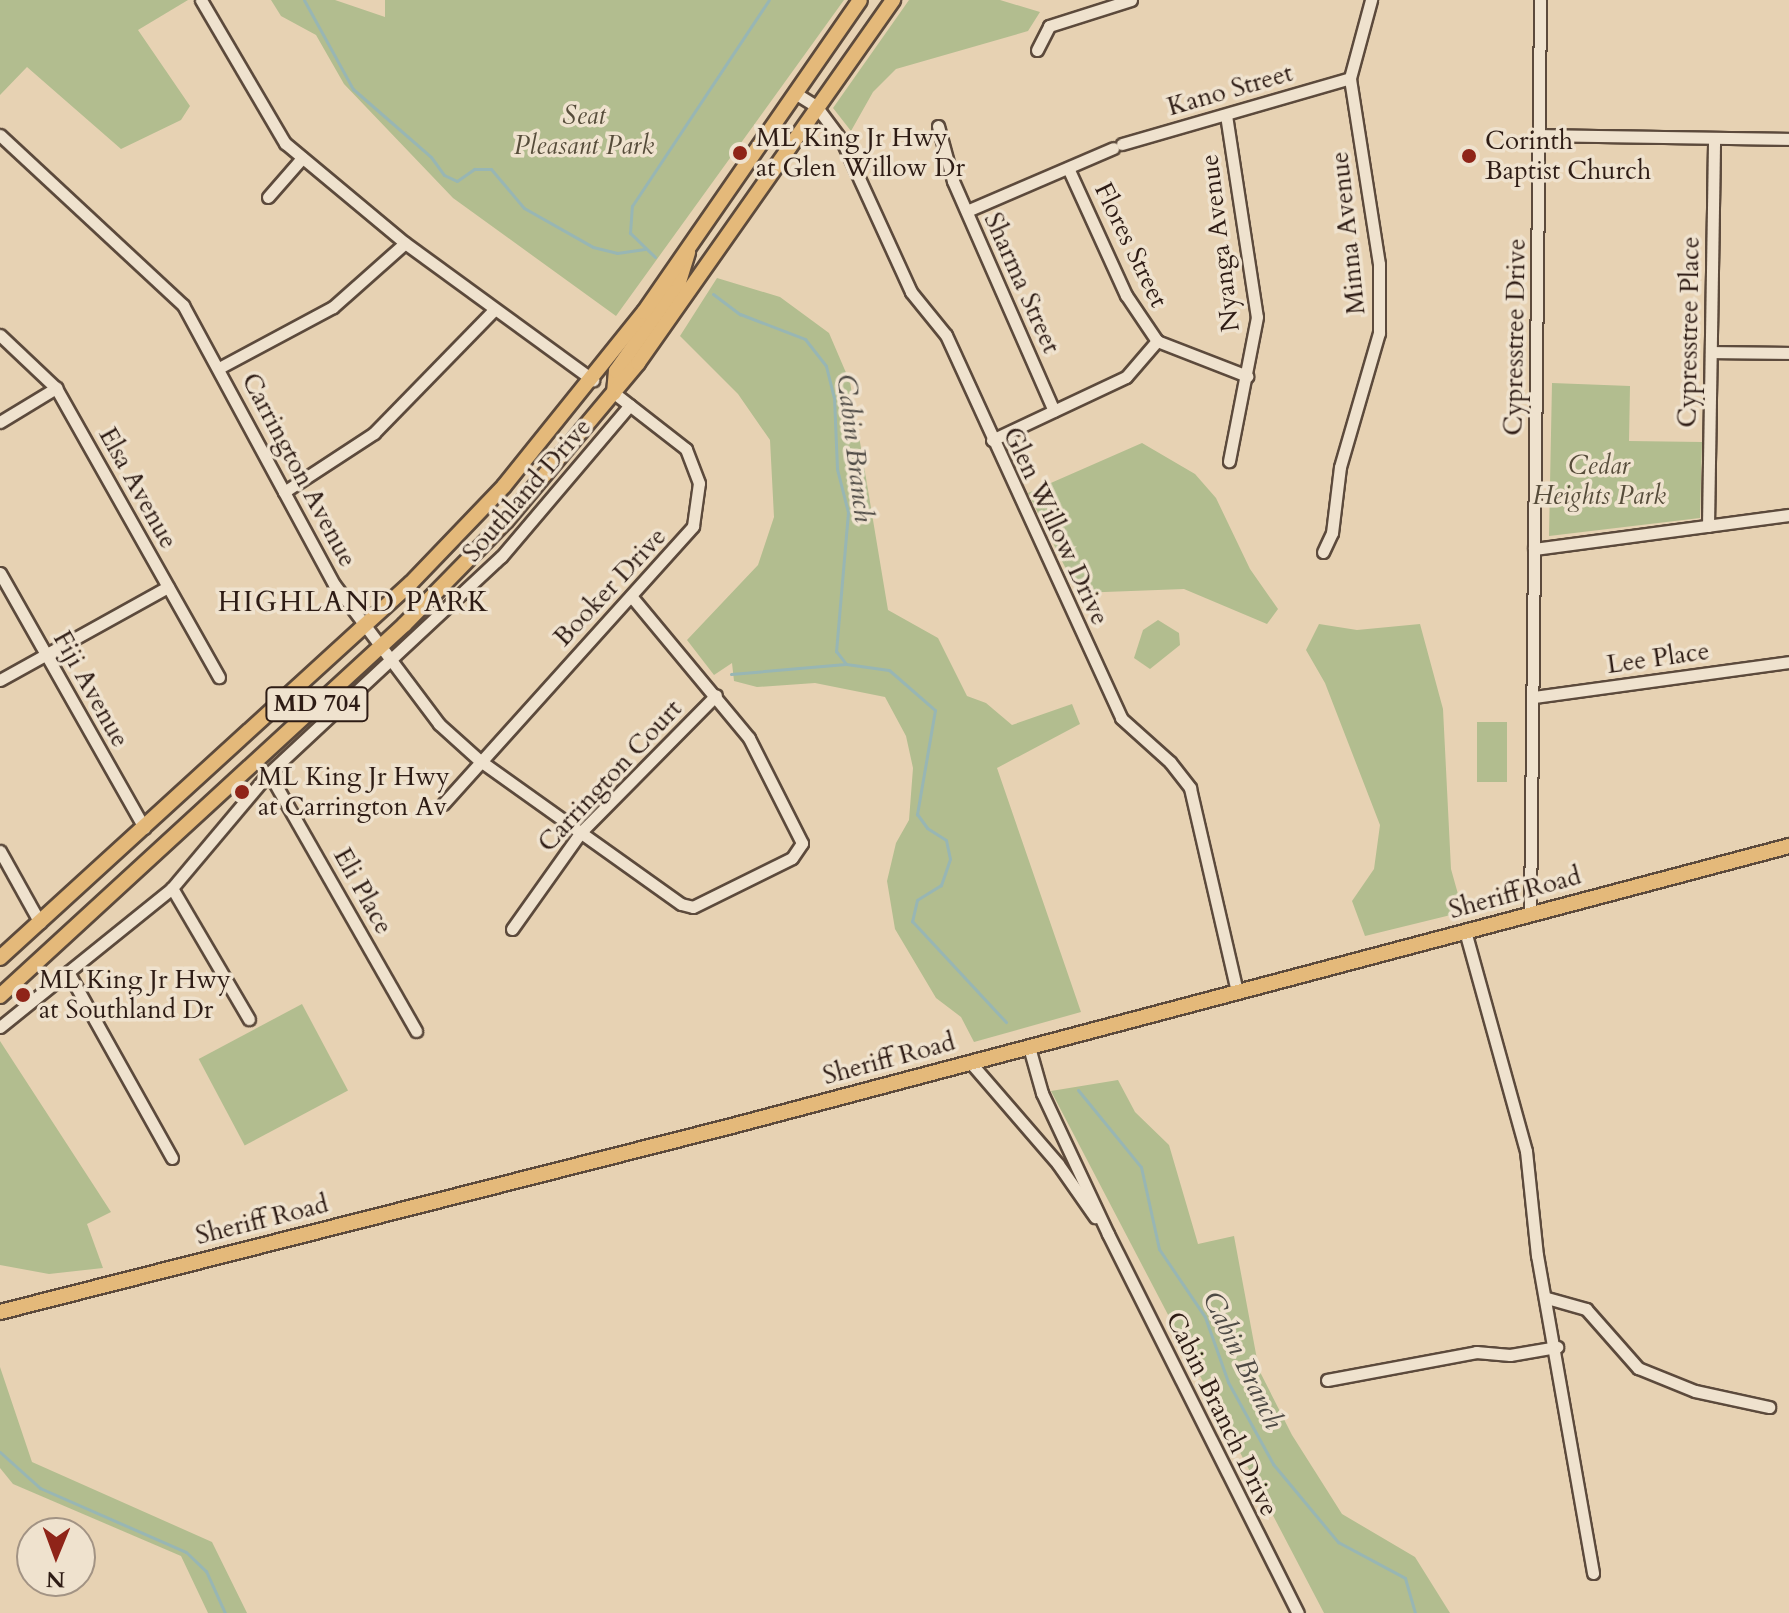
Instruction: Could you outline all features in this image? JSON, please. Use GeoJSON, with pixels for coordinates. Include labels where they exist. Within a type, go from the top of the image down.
{"type":"FeatureCollection","features":[{"type":"Feature","properties":{"kind":"main road","name":"MD 704"},"geometry":{"type":"LineString","coordinates":[[0,958],[363,627],[488,504],[593,380],[860,0]]}},
{"type":"Feature","properties":{"kind":"main road","name":"MD 704"},"geometry":{"type":"LineString","coordinates":[[0,996],[378,649],[529,494],[614,393],[893,0]]}},
{"type":"Feature","properties":{"kind":"main road"},"geometry":{"type":"LineString","coordinates":[[614,393],[616,371],[679,282],[688,248]]}},
{"type":"Feature","properties":{"kind":"main road"},"geometry":{"type":"LineString","coordinates":[[529,494],[538,471],[600,396],[593,380]]}},
{"type":"Feature","properties":{"kind":"main road","name":"Sheriff Road"},"geometry":{"type":"LineString","coordinates":[[0,1312],[1029,1047],[1789,846]]}},
{"type":"Feature","properties":{"kind":"street"},"geometry":{"type":"LineString","coordinates":[[201,0],[270,125],[302,158],[405,243],[593,380]]}},
{"type":"Feature","properties":{"kind":"street"},"geometry":{"type":"LineString","coordinates":[[1037,50],[1049,26],[1131,0]]}},
{"type":"Feature","properties":{"kind":"street","name":"Minna Avenue"},"geometry":{"type":"LineString","coordinates":[[1323,552],[1332,533],[1346,444],[1376,358],[1381,314],[1379,264],[1350,78],[1371,0]]}},
{"type":"Feature","properties":{"kind":"street","name":"Cypresstree Drive"},"geometry":{"type":"LineString","coordinates":[[1530,914],[1540,0]]}},
{"type":"Feature","properties":{"kind":"street","name":"Kano Street"},"geometry":{"type":"LineString","coordinates":[[967,211],[1118,146],[1350,78]]}},
{"type":"Feature","properties":{"kind":"street","name":"Glen Willow Drive"},"geometry":{"type":"LineString","coordinates":[[795,93],[816,106],[842,141],[911,292],[946,335],[1117,712],[1190,788],[1237,991]]}},
{"type":"Feature","properties":{"kind":"street","name":"Nyanga Avenue"},"geometry":{"type":"LineString","coordinates":[[1226,115],[1256,312],[1247,376],[1229,461]]}},
{"type":"Feature","properties":{"kind":"street","name":"Sharma Street"},"geometry":{"type":"LineString","coordinates":[[938,126],[967,211],[1054,411]]}},
{"type":"Feature","properties":{"kind":"street","name":"Carrington Avenue"},"geometry":{"type":"LineString","coordinates":[[0,135],[183,305],[284,492],[363,627],[439,724],[479,760],[681,904],[697,906],[802,850],[800,836],[749,738],[716,695]]}},
{"type":"Feature","properties":{"kind":"street"},"geometry":{"type":"LineString","coordinates":[[1538,135],[1789,139]]}},
{"type":"Feature","properties":{"kind":"street","name":"Cypresstree Place"},"geometry":{"type":"LineString","coordinates":[[1708,526],[1714,138]]}},
{"type":"Feature","properties":{"kind":"street"},"geometry":{"type":"LineString","coordinates":[[268,197],[302,158]]}},
{"type":"Feature","properties":{"kind":"street","name":"Flores Street"},"geometry":{"type":"LineString","coordinates":[[1068,168],[1126,295],[1157,341]]}},
{"type":"Feature","properties":{"kind":"street"},"geometry":{"type":"LineString","coordinates":[[219,368],[333,307],[405,243]]}},
{"type":"Feature","properties":{"kind":"street"},"geometry":{"type":"LineString","coordinates":[[284,492],[374,433],[494,310]]}},
{"type":"Feature","properties":{"kind":"street","name":"Elsa Avenue"},"geometry":{"type":"LineString","coordinates":[[0,335],[56,388],[219,677]]}},
{"type":"Feature","properties":{"kind":"street"},"geometry":{"type":"LineString","coordinates":[[992,440],[1126,377],[1157,341],[1247,376]]}},
{"type":"Feature","properties":{"kind":"street"},"geometry":{"type":"LineString","coordinates":[[1711,352],[1789,353]]}},
{"type":"Feature","properties":{"kind":"street"},"geometry":{"type":"LineString","coordinates":[[0,422],[56,388]]}},
{"type":"Feature","properties":{"kind":"street","name":"Booker Drive"},"geometry":{"type":"LineString","coordinates":[[443,804],[479,760],[688,535],[699,490],[686,449],[614,393]]}},
{"type":"Feature","properties":{"kind":"street","name":"Southland Drive"},"geometry":{"type":"LineString","coordinates":[[0,1027],[172,888],[269,773],[390,665],[501,557],[630,405]]}},
{"type":"Feature","properties":{"kind":"street"},"geometry":{"type":"LineString","coordinates":[[1534,549],[1789,515]]}},
{"type":"Feature","properties":{"kind":"street","name":"Fiji Avenue"},"geometry":{"type":"LineString","coordinates":[[0,573],[144,828]]}},
{"type":"Feature","properties":{"kind":"street"},"geometry":{"type":"LineString","coordinates":[[0,680],[168,587]]}},
{"type":"Feature","properties":{"kind":"street"},"geometry":{"type":"LineString","coordinates":[[632,597],[716,695]]}},
{"type":"Feature","properties":{"kind":"street","name":"Lee Place"},"geometry":{"type":"LineString","coordinates":[[1534,697],[1789,662]]}},
{"type":"Feature","properties":{"kind":"street","name":"Carrington Court"},"geometry":{"type":"LineString","coordinates":[[512,929],[581,832],[716,695]]}},
{"type":"Feature","properties":{"kind":"street","name":"Eli Place"},"geometry":{"type":"LineString","coordinates":[[269,773],[416,1031]]}},
{"type":"Feature","properties":{"kind":"street"},"geometry":{"type":"LineString","coordinates":[[0,851],[40,923]]}},
{"type":"Feature","properties":{"kind":"street"},"geometry":{"type":"LineString","coordinates":[[172,888],[249,1019]]}},
{"type":"Feature","properties":{"kind":"street"},"geometry":{"type":"LineString","coordinates":[[1465,931],[1526,1151],[1593,1573]]}},
{"type":"Feature","properties":{"kind":"street"},"geometry":{"type":"LineString","coordinates":[[68,972],[172,1158]]}},
{"type":"Feature","properties":{"kind":"street","name":"Cabin Branch Drive"},"geometry":{"type":"LineString","coordinates":[[1029,1047],[1042,1093],[1108,1234],[1298,1613]]}},
{"type":"Feature","properties":{"kind":"street","name":"Cabin Branch Drive"},"geometry":{"type":"LineString","coordinates":[[970,1062],[1058,1164],[1108,1234]]}},
{"type":"Feature","properties":{"kind":"street"},"geometry":{"type":"LineString","coordinates":[[1547,1298],[1586,1309],[1638,1368],[1695,1391],[1769,1407]]}},
{"type":"Feature","properties":{"kind":"street"},"geometry":{"type":"LineString","coordinates":[[1327,1380],[1476,1352],[1510,1355],[1557,1347]]}},
{"type":"Feature","properties":{"kind":"green space"},"geometry":{"type":"Polygon","coordinates":[[[0,0],[188,0],[138,30],[190,106],[181,120],[121,149],[27,67],[0,95],[0,0]]]}},
{"type":"Feature","properties":{"kind":"green space","name":"Seat Pleasant Park"},"geometry":{"type":"Polygon","coordinates":[[[271,0],[335,0],[385,17],[385,0],[844,0],[616,316],[453,198],[344,84],[316,35],[281,16],[271,0]]]}},
{"type":"Feature","properties":{"kind":"green space"},"geometry":{"type":"Polygon","coordinates":[[[909,0],[1000,0],[1040,12],[1028,31],[896,69],[873,92],[851,131],[833,108],[909,0]]]}},
{"type":"Feature","properties":{"kind":"green space"},"geometry":{"type":"Polygon","coordinates":[[[717,278],[780,297],[829,333],[850,382],[888,610],[938,638],[967,696],[986,703],[1012,725],[1072,704],[1080,724],[997,768],[1081,1012],[974,1042],[961,1017],[936,998],[895,929],[887,881],[896,843],[909,820],[913,768],[906,736],[885,697],[815,683],[757,687],[734,681],[732,663],[714,675],[687,640],[758,565],[774,517],[770,440],[738,394],[680,336],[717,278]]]}},
{"type":"Feature","properties":{"kind":"green space","name":"Cedar Heights Park"},"geometry":{"type":"Polygon","coordinates":[[[1552,383],[1630,386],[1629,441],[1702,442],[1700,518],[1549,536],[1552,383]]]}},
{"type":"Feature","properties":{"kind":"green space"},"geometry":{"type":"Polygon","coordinates":[[[1142,443],[1195,474],[1216,498],[1250,569],[1278,609],[1267,624],[1184,589],[1078,593],[1028,493],[1142,443]]]}},
{"type":"Feature","properties":{"kind":"green space"},"geometry":{"type":"Polygon","coordinates":[[[1158,620],[1179,633],[1180,645],[1150,669],[1134,658],[1143,630],[1158,620]]]}},
{"type":"Feature","properties":{"kind":"green space"},"geometry":{"type":"Polygon","coordinates":[[[1319,624],[1357,630],[1420,624],[1443,709],[1451,869],[1463,912],[1365,936],[1352,901],[1374,869],[1380,825],[1325,683],[1306,650],[1319,624]]]}},
{"type":"Feature","properties":{"kind":"green space"},"geometry":{"type":"Polygon","coordinates":[[[1477,722],[1507,722],[1507,782],[1477,782],[1477,722]]]}},
{"type":"Feature","properties":{"kind":"green space"},"geometry":{"type":"Polygon","coordinates":[[[302,1004],[348,1091],[245,1145],[199,1059],[302,1004]]]}},
{"type":"Feature","properties":{"kind":"green space"},"geometry":{"type":"Polygon","coordinates":[[[0,1041],[111,1212],[87,1224],[103,1268],[49,1274],[0,1265],[0,1041]]]}},
{"type":"Feature","properties":{"kind":"green space"},"geometry":{"type":"Polygon","coordinates":[[[1118,1080],[1135,1112],[1169,1145],[1198,1244],[1234,1236],[1259,1370],[1292,1435],[1342,1514],[1415,1557],[1450,1613],[1324,1613],[1051,1091],[1118,1080]]]}},
{"type":"Feature","properties":{"kind":"green space"},"geometry":{"type":"Polygon","coordinates":[[[0,1367],[32,1462],[212,1542],[247,1613],[208,1613],[181,1556],[13,1484],[0,1468],[0,1367]]]}},
{"type":"Feature","properties":{"kind":"waterway"},"geometry":{"type":"LineString","coordinates":[[304,0],[353,89],[431,157],[444,175],[457,181],[474,169],[491,169],[524,208],[593,247],[617,253],[645,249]]}},
{"type":"Feature","properties":{"kind":"waterway","name":"Cabin Branch"},"geometry":{"type":"LineString","coordinates":[[655,257],[630,233],[632,206],[769,0]]}},
{"type":"Feature","properties":{"kind":"waterway","name":"Cabin Branch"},"geometry":{"type":"LineString","coordinates":[[713,294],[740,314],[805,339],[826,366],[834,397],[837,469],[848,512],[836,651],[846,664],[889,670],[935,710],[917,814],[927,828],[946,840],[950,859],[941,885],[917,900],[912,921],[1006,1022]]}},
{"type":"Feature","properties":{"kind":"waterway"},"geometry":{"type":"LineString","coordinates":[[731,674],[846,664]]}},
{"type":"Feature","properties":{"kind":"waterway","name":"Cabin Branch"},"geometry":{"type":"LineString","coordinates":[[1078,1090],[1141,1167],[1159,1249],[1205,1317],[1228,1382],[1273,1464],[1338,1542],[1405,1578],[1415,1613]]}},
{"type":"Feature","properties":{"kind":"waterway"},"geometry":{"type":"LineString","coordinates":[[0,1452],[40,1488],[186,1552],[206,1571],[225,1613]]}},
{"type":"Feature","properties":{"kind":"place","name":"ML King Jr Hwy at Glen Willow Dr"},"geometry":{"type":"Point","coordinates":[740,153]}},
{"type":"Feature","properties":{"kind":"place","name":"Corinth Baptist Church"},"geometry":{"type":"Point","coordinates":[1469,156]}},
{"type":"Feature","properties":{"kind":"place","name":"ML King Jr Hwy at Carrington Av"},"geometry":{"type":"Point","coordinates":[242,792]}},
{"type":"Feature","properties":{"kind":"place","name":"ML King Jr Hwy at Southland Dr"},"geometry":{"type":"Point","coordinates":[23,995]}},
{"type":"Feature","properties":{"kind":"district","name":"HIGHLAND PARK"},"geometry":{"type":"Point","coordinates":[354,602]}}]}
